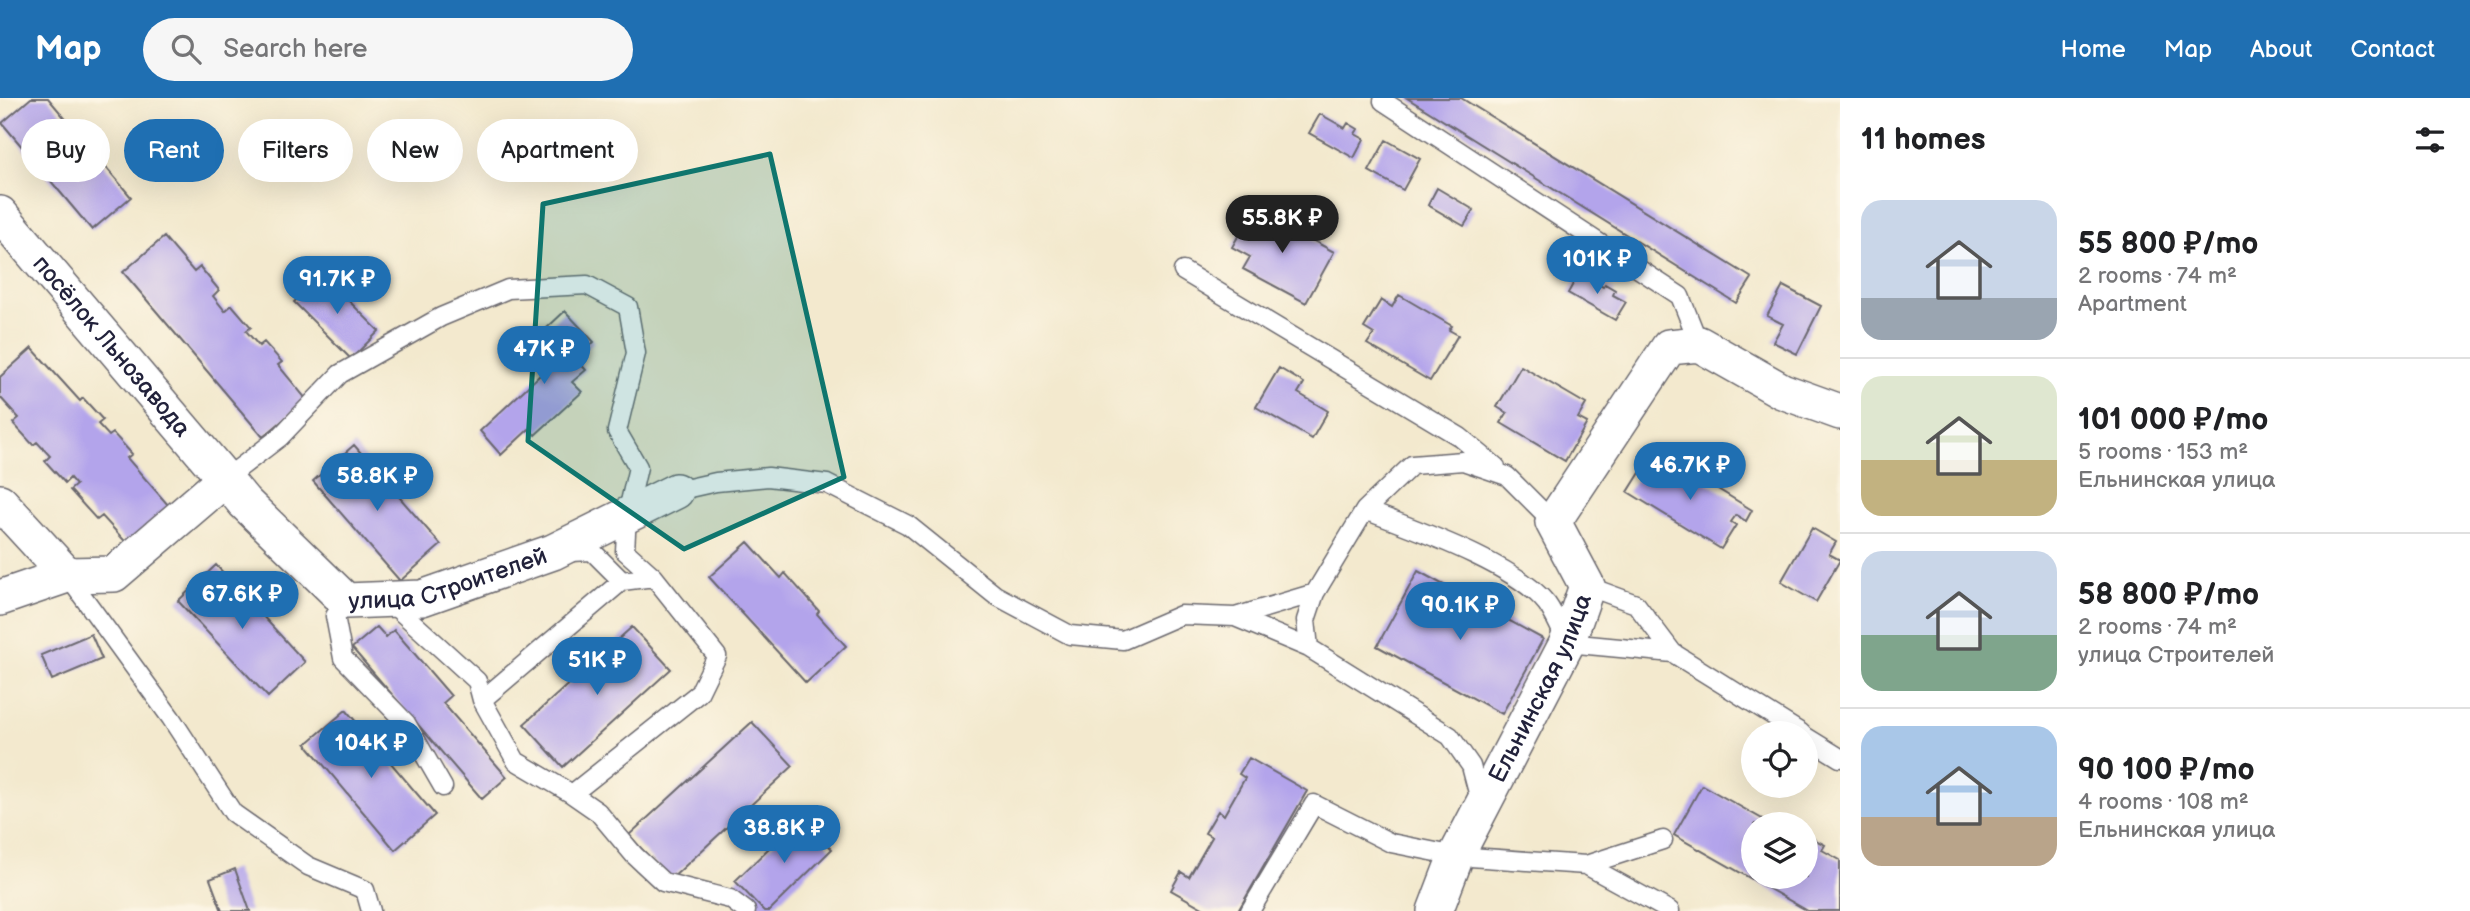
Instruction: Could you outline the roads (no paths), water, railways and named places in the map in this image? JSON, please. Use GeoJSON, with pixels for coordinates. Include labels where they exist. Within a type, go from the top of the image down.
{"type":"FeatureCollection","features":[{"type":"Feature","properties":{"kind":"street","name":"посёлок Льнозавода"},"geometry":{"type":"LineString","coordinates":[[0,214],[235,490]]}},
{"type":"Feature","properties":{"kind":"street"},"geometry":{"type":"LineString","coordinates":[[1553,522],[1669,347],[1699,344],[1782,391],[1840,412]]}},
{"type":"Feature","properties":{"kind":"street"},"geometry":{"type":"LineString","coordinates":[[0,598],[52,580],[114,574],[235,490]]}},
{"type":"Feature","properties":{"kind":"street","name":"улица Строителей"},"geometry":{"type":"LineString","coordinates":[[235,490],[346,601],[422,598],[552,552],[676,491]]}},
{"type":"Feature","properties":{"kind":"street"},"geometry":{"type":"LineString","coordinates":[[0,502],[52,580]]}},
{"type":"Feature","properties":{"kind":"street","name":"Ельнинская улица"},"geometry":{"type":"LineString","coordinates":[[1435,911],[1456,856],[1567,643],[1587,586],[1553,522]]}},
{"type":"Feature","properties":{"kind":"lane"},"geometry":{"type":"LineString","coordinates":[[1383,101],[1679,296],[1699,344]]}},
{"type":"Feature","properties":{"kind":"lane"},"geometry":{"type":"LineString","coordinates":[[1183,271],[1460,437],[1507,476],[1553,522]]}},
{"type":"Feature","properties":{"kind":"lane"},"geometry":{"type":"LineString","coordinates":[[235,490],[279,437],[340,373],[440,317],[508,289],[587,285],[628,307],[636,353],[617,432],[638,467],[627,515],[625,551],[654,577],[717,656],[699,693],[572,794]]}},
{"type":"Feature","properties":{"kind":"lane"},"geometry":{"type":"LineString","coordinates":[[1309,648],[1306,620],[1315,593],[1365,510],[1412,465],[1463,461],[1507,476]]}},
{"type":"Feature","properties":{"kind":"lane"},"geometry":{"type":"LineString","coordinates":[[676,491],[716,482],[768,477],[827,484],[908,526],[995,595],[1070,635],[1123,640],[1181,615],[1235,617],[1315,593]]}},
{"type":"Feature","properties":{"kind":"lane"},"geometry":{"type":"LineString","coordinates":[[1365,510],[1445,541],[1524,582],[1547,605],[1567,643],[1673,653]]}},
{"type":"Feature","properties":{"kind":"lane"},"geometry":{"type":"LineString","coordinates":[[552,552],[592,551],[622,581]]}},
{"type":"Feature","properties":{"kind":"lane"},"geometry":{"type":"LineString","coordinates":[[482,700],[622,581],[654,577]]}},
{"type":"Feature","properties":{"kind":"lane"},"geometry":{"type":"LineString","coordinates":[[52,580],[171,718],[233,813],[308,866],[365,890],[371,911]]}},
{"type":"Feature","properties":{"kind":"lane"},"geometry":{"type":"LineString","coordinates":[[1587,586],[1636,604],[1673,653],[1782,721]]}},
{"type":"Feature","properties":{"kind":"lane"},"geometry":{"type":"LineString","coordinates":[[387,599],[477,681],[482,700],[516,761],[598,812],[634,855],[663,882],[730,899],[746,911]]}},
{"type":"Feature","properties":{"kind":"lane"},"geometry":{"type":"LineString","coordinates":[[346,601],[335,616],[343,658],[405,723],[443,788]]}},
{"type":"Feature","properties":{"kind":"lane"},"geometry":{"type":"LineString","coordinates":[[1235,617],[1309,648],[1450,736],[1471,766],[1482,807]]}},
{"type":"Feature","properties":{"kind":"lane"},"geometry":{"type":"LineString","coordinates":[[1818,744],[1840,758]]}},
{"type":"Feature","properties":{"kind":"lane"},"geometry":{"type":"LineString","coordinates":[[1250,911],[1314,804],[1391,844],[1456,856],[1586,865],[1663,840]]}},
{"type":"Feature","properties":{"kind":"lane"},"geometry":{"type":"LineString","coordinates":[[1586,865],[1670,911]]}}]}
